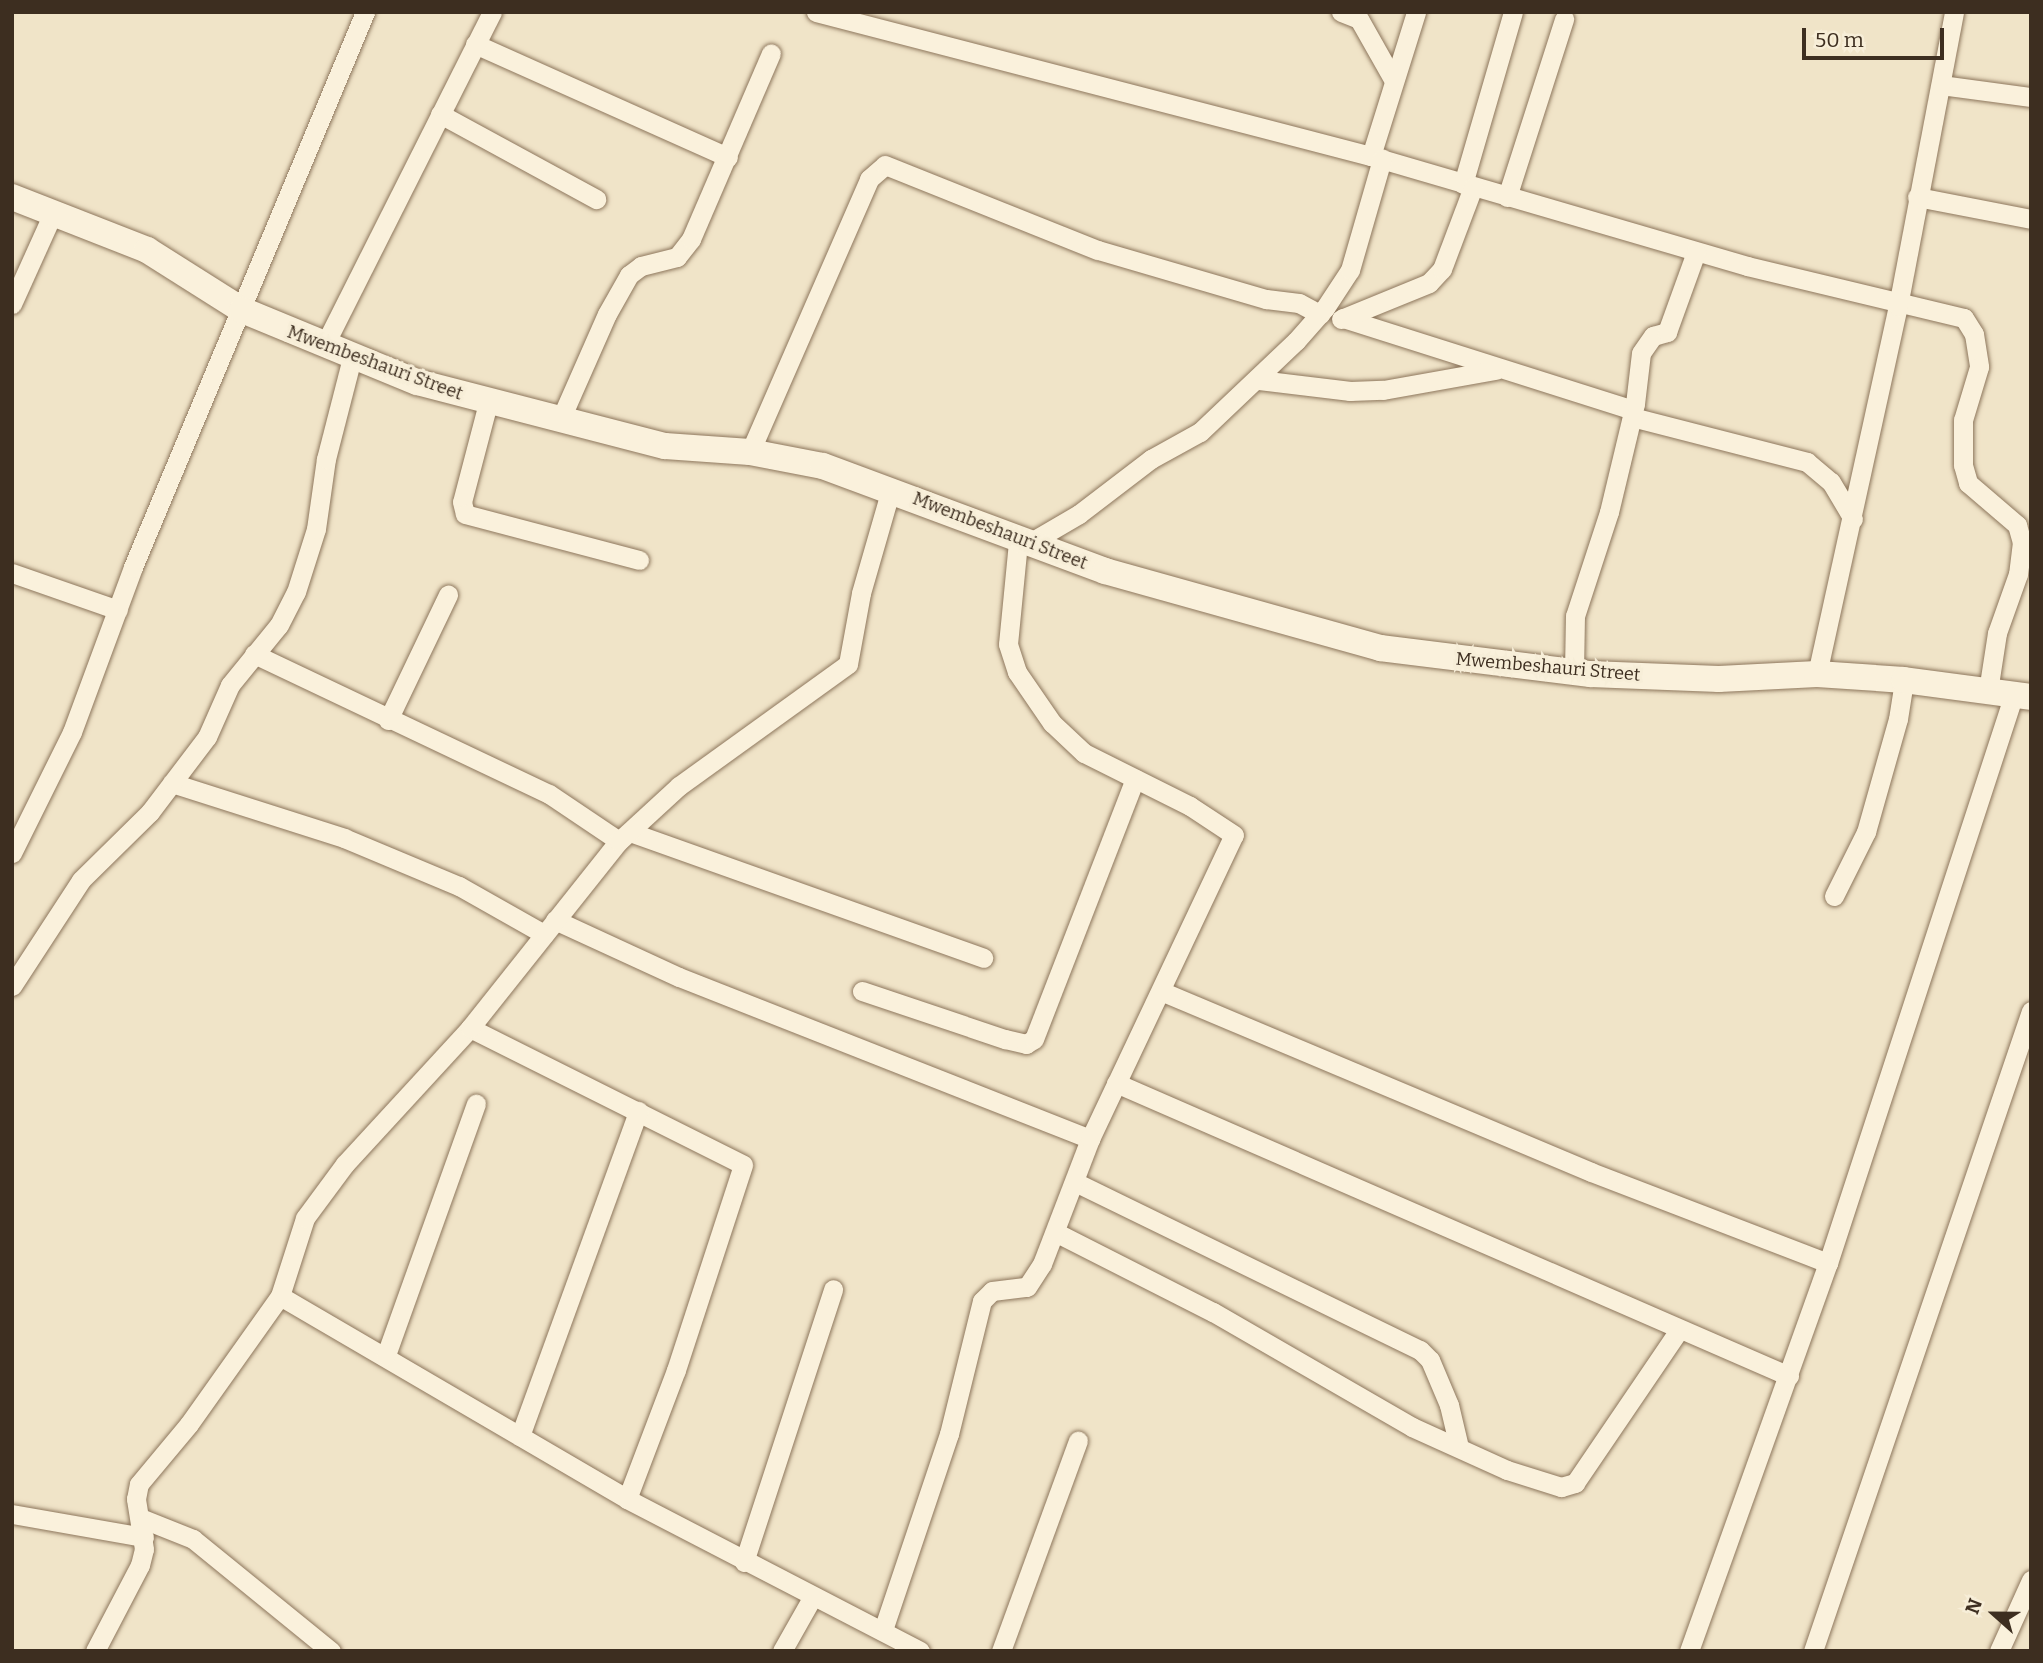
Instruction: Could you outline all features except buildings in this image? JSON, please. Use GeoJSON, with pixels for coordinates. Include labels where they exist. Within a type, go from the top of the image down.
{"type":"FeatureCollection","features":[{"type":"Feature","properties":{"kind":"street"},"geometry":{"type":"LineString","coordinates":[[12,853],[72,732],[118,610],[365,12]]}},
{"type":"Feature","properties":{"kind":"street"},"geometry":{"type":"LineString","coordinates":[[325,344],[492,12]]}},
{"type":"Feature","properties":{"kind":"street"},"geometry":{"type":"LineString","coordinates":[[816,12],[1376,158],[1696,252],[1898,306],[1945,311],[1964,318],[1974,334],[1979,367],[1963,421],[1964,465],[1968,483],[2017,525],[2022,542],[2018,574],[1997,634],[1988,691]]}},
{"type":"Feature","properties":{"kind":"street"},"geometry":{"type":"LineString","coordinates":[[1341,12],[1359,19],[1393,79]]}},
{"type":"Feature","properties":{"kind":"street"},"geometry":{"type":"LineString","coordinates":[[883,1630],[949,1434],[982,1301],[992,1291],[1022,1289],[1031,1283],[1057,1233],[1090,1139],[1163,992],[1234,835],[1190,806],[1084,753],[1052,723],[1017,673],[1007,644],[1007,617],[1022,543],[1079,514],[1151,459],[1200,432],[1259,380],[1315,320],[1359,249],[1393,79],[1416,12]]}},
{"type":"Feature","properties":{"kind":"street"},"geometry":{"type":"LineString","coordinates":[[1343,318],[1429,283],[1441,269],[1468,185],[1513,12]]}},
{"type":"Feature","properties":{"kind":"street"},"geometry":{"type":"LineString","coordinates":[[1817,674],[1898,306],[1954,12]]}},
{"type":"Feature","properties":{"kind":"street"},"geometry":{"type":"LineString","coordinates":[[1507,197],[1564,19]]}},
{"type":"Feature","properties":{"kind":"street"},"geometry":{"type":"LineString","coordinates":[[475,44],[728,157]]}},
{"type":"Feature","properties":{"kind":"street"},"geometry":{"type":"LineString","coordinates":[[562,416],[618,292],[641,266],[677,257],[691,239],[771,53]]}},
{"type":"Feature","properties":{"kind":"street"},"geometry":{"type":"LineString","coordinates":[[1941,85],[2031,97]]}},
{"type":"Feature","properties":{"kind":"street"},"geometry":{"type":"LineString","coordinates":[[440,114],[596,199]]}},
{"type":"Feature","properties":{"kind":"street"},"geometry":{"type":"LineString","coordinates":[[750,452],[869,179],[885,165],[1098,250],[1266,299],[1298,303],[1315,320],[1343,318],[1366,322],[1496,370],[1633,414],[1807,462],[1831,482],[1853,519]]}},
{"type":"Feature","properties":{"kind":"street","name":"Mwembeshauri Street"},"geometry":{"type":"LineString","coordinates":[[12,197],[147,250],[242,310],[352,358],[488,403],[562,416],[665,446],[750,452],[823,466],[891,489],[1022,543],[1380,648],[1574,672],[1719,679],[1817,674],[1904,680],[2022,696]]}},
{"type":"Feature","properties":{"kind":"street"},"geometry":{"type":"LineString","coordinates":[[1917,197],[2031,219]]}},
{"type":"Feature","properties":{"kind":"street"},"geometry":{"type":"LineString","coordinates":[[12,304],[53,213]]}},
{"type":"Feature","properties":{"kind":"street"},"geometry":{"type":"LineString","coordinates":[[1574,672],[1575,616],[1609,512],[1633,414],[1641,353],[1653,336],[1667,332],[1696,252]]}},
{"type":"Feature","properties":{"kind":"street"},"geometry":{"type":"LineString","coordinates":[[12,986],[81,880],[172,783],[207,737],[230,685],[279,625],[296,592],[316,529],[326,459],[352,358]]}},
{"type":"Feature","properties":{"kind":"street"},"geometry":{"type":"LineString","coordinates":[[1259,380],[1372,390],[1496,370]]}},
{"type":"Feature","properties":{"kind":"street"},"geometry":{"type":"LineString","coordinates":[[488,403],[462,502],[465,514],[639,560]]}},
{"type":"Feature","properties":{"kind":"street"},"geometry":{"type":"LineString","coordinates":[[95,1651],[133,1583],[143,1528],[136,1499],[139,1484],[189,1424],[279,1296],[305,1218],[345,1164],[470,1028],[624,837],[680,786],[848,664],[862,593],[891,489]]}},
{"type":"Feature","properties":{"kind":"street"},"geometry":{"type":"LineString","coordinates":[[12,573],[118,610]]}},
{"type":"Feature","properties":{"kind":"street"},"geometry":{"type":"LineString","coordinates":[[388,720],[448,595]]}},
{"type":"Feature","properties":{"kind":"street"},"geometry":{"type":"LineString","coordinates":[[254,654],[388,720],[549,794],[624,837],[983,958]]}},
{"type":"Feature","properties":{"kind":"street"},"geometry":{"type":"LineString","coordinates":[[1834,896],[1866,832],[1898,719],[1904,680]]}},
{"type":"Feature","properties":{"kind":"street"},"geometry":{"type":"LineString","coordinates":[[1689,1651],[1789,1376],[2022,696]]}},
{"type":"Feature","properties":{"kind":"street"},"geometry":{"type":"LineString","coordinates":[[862,991],[1005,1039],[1026,1044],[1034,1039],[1135,779]]}},
{"type":"Feature","properties":{"kind":"street"},"geometry":{"type":"LineString","coordinates":[[172,783],[344,838],[550,927],[1090,1139]]}},
{"type":"Feature","properties":{"kind":"street"},"geometry":{"type":"LineString","coordinates":[[1163,992],[1591,1172],[1828,1263]]}},
{"type":"Feature","properties":{"kind":"street"},"geometry":{"type":"LineString","coordinates":[[1813,1651],[2031,1011]]}},
{"type":"Feature","properties":{"kind":"street"},"geometry":{"type":"LineString","coordinates":[[470,1028],[739,1161],[744,1171],[626,1499]]}},
{"type":"Feature","properties":{"kind":"street"},"geometry":{"type":"LineString","coordinates":[[1116,1083],[1607,1293],[1679,1330],[1789,1376]]}},
{"type":"Feature","properties":{"kind":"street"},"geometry":{"type":"LineString","coordinates":[[386,1356],[476,1104]]}},
{"type":"Feature","properties":{"kind":"street"},"geometry":{"type":"LineString","coordinates":[[520,1436],[638,1111]]}},
{"type":"Feature","properties":{"kind":"street"},"geometry":{"type":"LineString","coordinates":[[1075,1182],[1420,1350],[1430,1360],[1445,1395],[1459,1447]]}},
{"type":"Feature","properties":{"kind":"street"},"geometry":{"type":"LineString","coordinates":[[1057,1233],[1213,1312],[1412,1427],[1542,1484],[1561,1487],[1575,1483],[1679,1330]]}},
{"type":"Feature","properties":{"kind":"street"},"geometry":{"type":"LineString","coordinates":[[744,1562],[833,1289]]}},
{"type":"Feature","properties":{"kind":"street"},"geometry":{"type":"LineString","coordinates":[[279,1296],[386,1356],[626,1499],[812,1598],[883,1630],[919,1651]]}},
{"type":"Feature","properties":{"kind":"street"},"geometry":{"type":"LineString","coordinates":[[1001,1651],[1078,1441]]}},
{"type":"Feature","properties":{"kind":"street"},"geometry":{"type":"LineString","coordinates":[[12,1514],[143,1528],[193,1539],[331,1651]]}},
{"type":"Feature","properties":{"kind":"street"},"geometry":{"type":"LineString","coordinates":[[1999,1651],[2031,1580]]}},
{"type":"Feature","properties":{"kind":"street"},"geometry":{"type":"LineString","coordinates":[[782,1651],[812,1598]]}}]}
